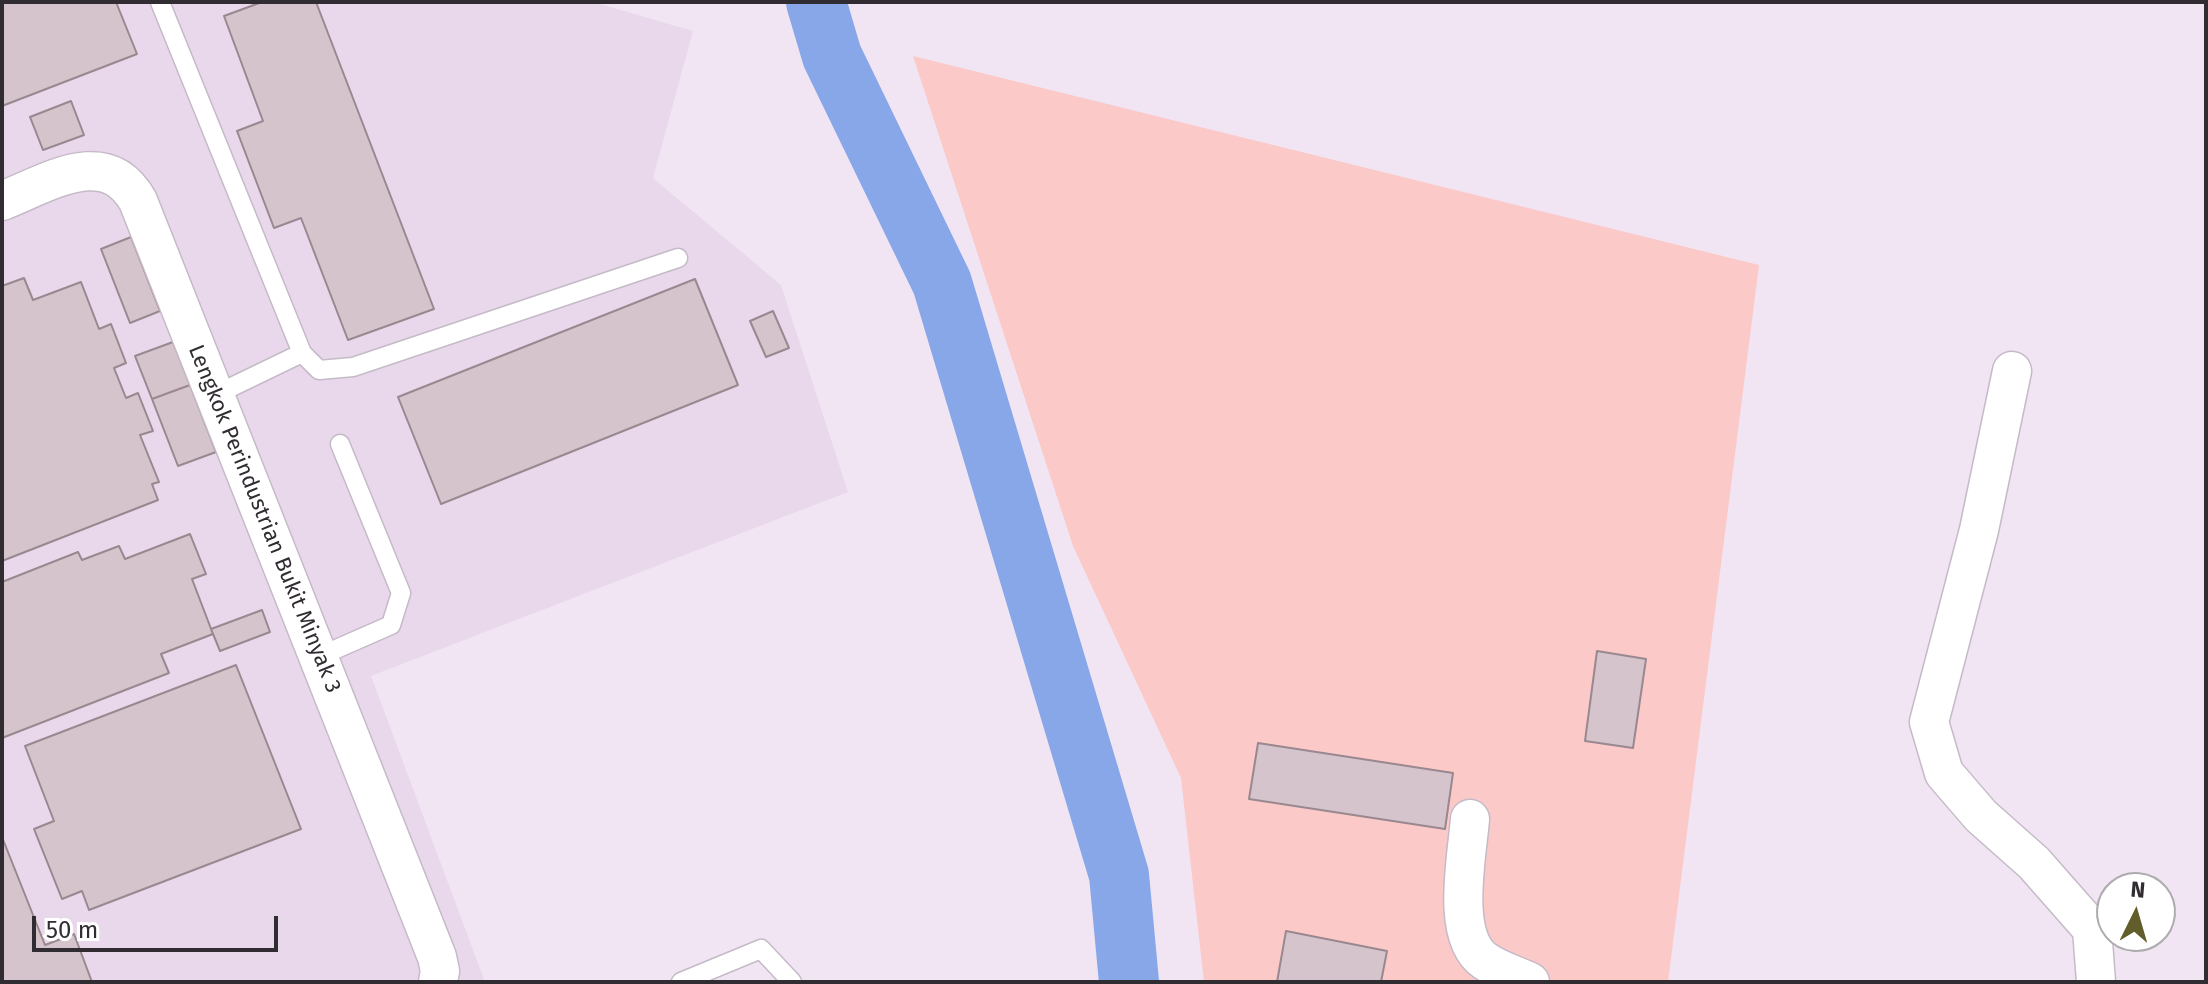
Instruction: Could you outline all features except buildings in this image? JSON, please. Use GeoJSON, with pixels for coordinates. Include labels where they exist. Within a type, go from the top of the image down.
{"type":"FeatureCollection","features":[{"type":"Feature","properties":{"kind":"street","name":"Lengkok Perindustrian Bukit Minyak 3"},"geometry":{"type":"LineString","coordinates":[[2,201],[89,169],[119,177],[131,187],[437,957],[440,971],[438,982]]}},
{"type":"Feature","properties":{"kind":"street"},"geometry":{"type":"LineString","coordinates":[[2012,371],[1979,530],[1929,722],[1944,773],[1981,816],[2034,863],[2092,929],[2096,982]]}},
{"type":"Feature","properties":{"kind":"street"},"geometry":{"type":"LineString","coordinates":[[1470,819],[1463,922],[1468,940],[1483,960],[1530,982]]}},
{"type":"Feature","properties":{"kind":"lane"},"geometry":{"type":"LineString","coordinates":[[160,2],[302,353],[319,370],[353,367],[678,258]]}},
{"type":"Feature","properties":{"kind":"lane"},"geometry":{"type":"LineString","coordinates":[[215,395],[302,353]]}},
{"type":"Feature","properties":{"kind":"lane"},"geometry":{"type":"LineString","coordinates":[[318,657],[391,625],[401,593],[340,444]]}},
{"type":"Feature","properties":{"kind":"lane"},"geometry":{"type":"LineString","coordinates":[[681,982],[761,949],[792,982]]}},
{"type":"Feature","properties":{"kind":"shaded area"},"geometry":{"type":"Polygon","coordinates":[[[2,2],[593,2],[693,31],[653,178],[781,285],[848,492],[371,676],[485,982],[2,982],[2,2]]]}},
{"type":"Feature","properties":{"kind":"shaded area"},"geometry":{"type":"Polygon","coordinates":[[[913,56],[1759,265],[1668,982],[1204,982],[1181,778],[1073,546],[913,56]]]}},
{"type":"Feature","properties":{"kind":"waterway"},"geometry":{"type":"LineString","coordinates":[[816,2],[832,56],[942,283],[1119,875],[1129,982]]}}]}
